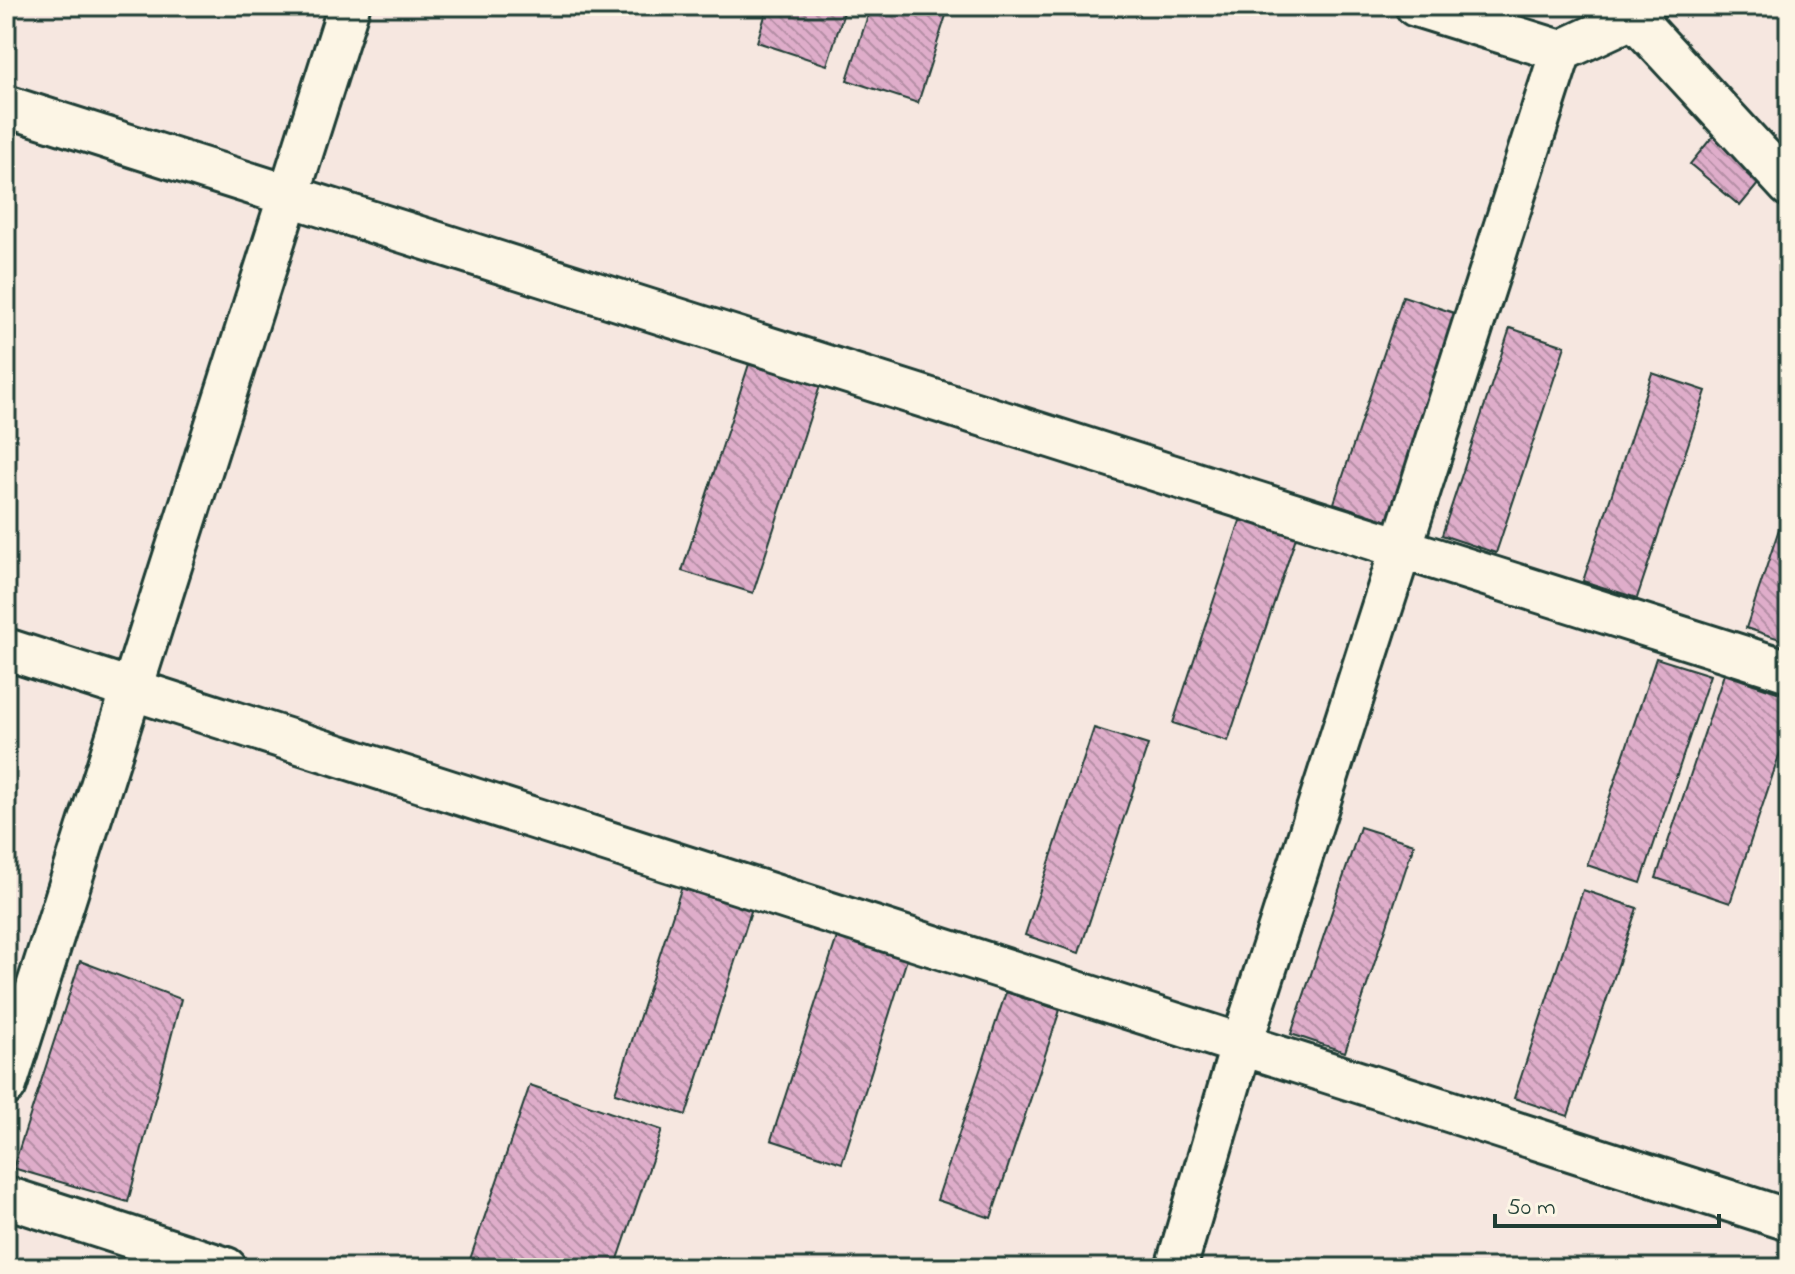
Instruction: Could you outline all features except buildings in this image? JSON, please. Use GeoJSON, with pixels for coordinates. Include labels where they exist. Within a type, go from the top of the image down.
{"type":"FeatureCollection","features":[{"type":"Feature","properties":{"kind":"street"},"geometry":{"type":"LineString","coordinates":[[6,1085],[349,6]]}},
{"type":"Feature","properties":{"kind":"street"},"geometry":{"type":"LineString","coordinates":[[1416,6],[1561,51]]}},
{"type":"Feature","properties":{"kind":"street"},"geometry":{"type":"LineString","coordinates":[[1176,1268],[1241,1046],[1561,51],[1633,10],[1789,186]]}},
{"type":"Feature","properties":{"kind":"street"},"geometry":{"type":"LineString","coordinates":[[6,106],[1789,671]]}},
{"type":"Feature","properties":{"kind":"street"},"geometry":{"type":"LineString","coordinates":[[6,649],[1789,1220]]}},
{"type":"Feature","properties":{"kind":"street"},"geometry":{"type":"LineString","coordinates":[[6,1197],[226,1268]]}}]}
